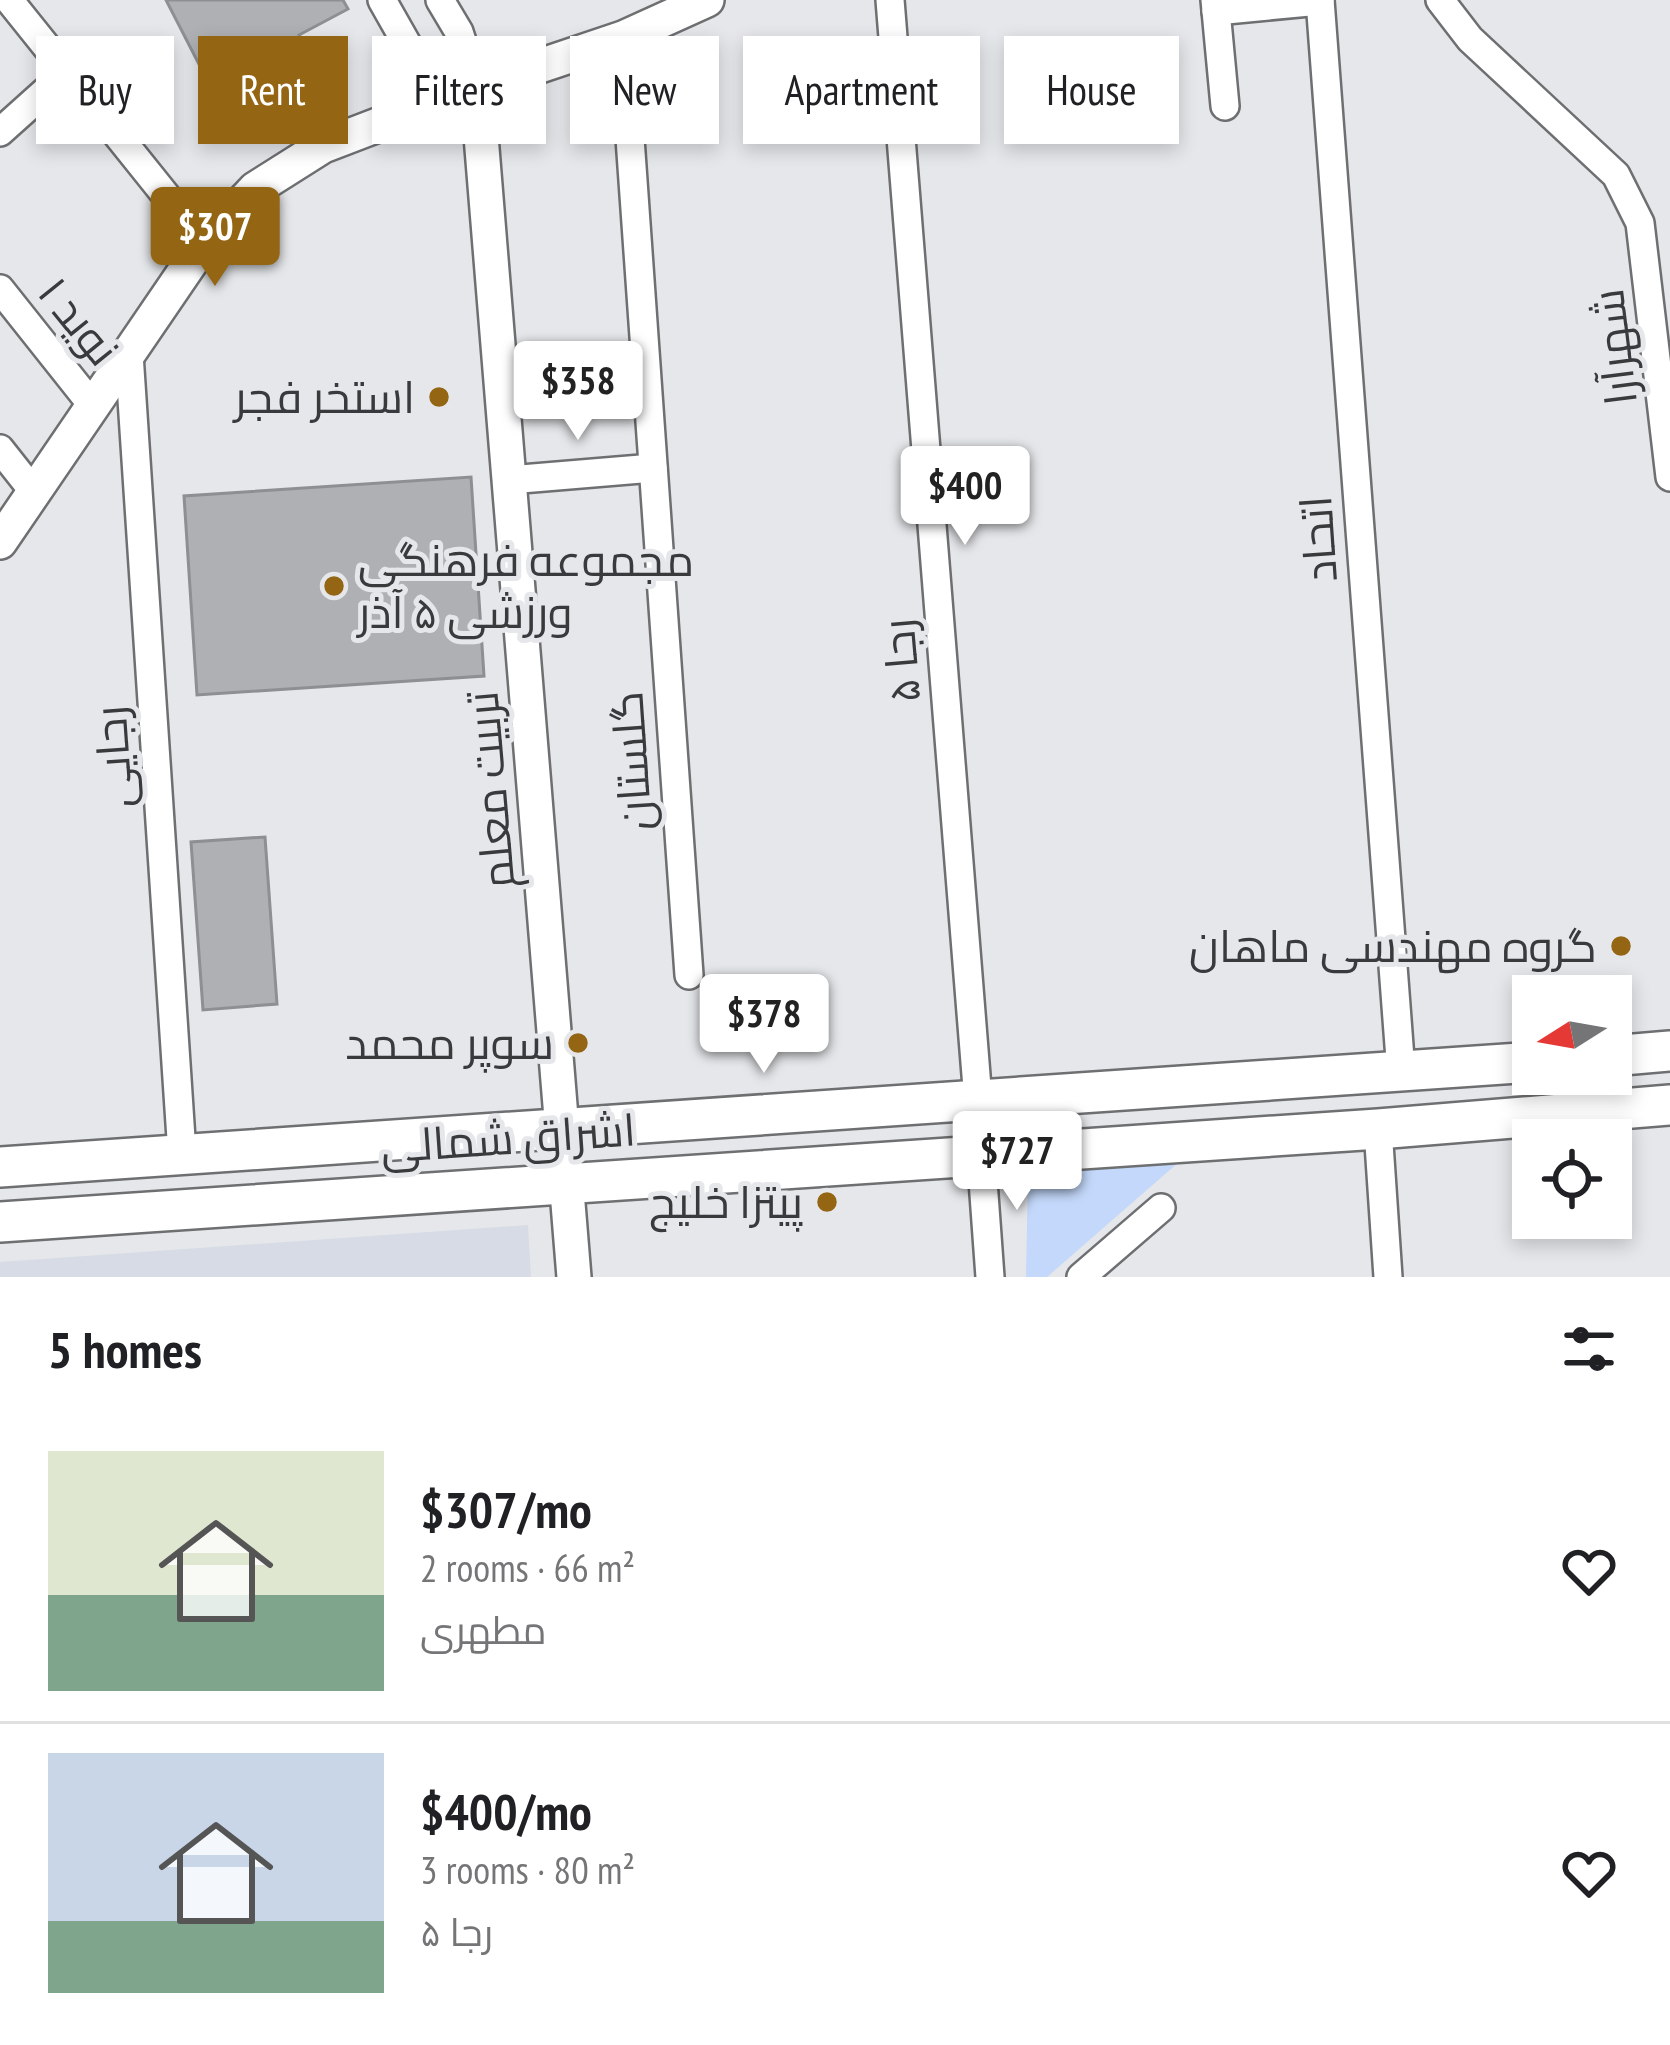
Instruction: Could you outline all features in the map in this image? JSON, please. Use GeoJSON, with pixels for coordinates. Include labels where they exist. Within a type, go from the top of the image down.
{"type":"FeatureCollection","features":[{"type":"Feature","properties":{"kind":"main road"},"geometry":{"type":"LineString","coordinates":[[1632,1054],[1670,1051]]}},
{"type":"Feature","properties":{"kind":"main road","name":"اشراق شمالی"},"geometry":{"type":"LineString","coordinates":[[0,1167],[1512,1064]]}},
{"type":"Feature","properties":{"kind":"main road","name":"اشراق شمالی"},"geometry":{"type":"LineString","coordinates":[[0,1222],[1670,1105]]}},
{"type":"Feature","properties":{"kind":"street"},"geometry":{"type":"LineString","coordinates":[[9,0],[38,36]]}},
{"type":"Feature","properties":{"kind":"street"},"geometry":{"type":"LineString","coordinates":[[382,0],[402,36]]}},
{"type":"Feature","properties":{"kind":"street"},"geometry":{"type":"LineString","coordinates":[[440,0],[460,36]]}},
{"type":"Feature","properties":{"kind":"street","name":"رجا ۵"},"geometry":{"type":"LineString","coordinates":[[890,0],[978,1100]]}},
{"type":"Feature","properties":{"kind":"street","name":"شهرآرا"},"geometry":{"type":"LineString","coordinates":[[1440,0],[1470,39],[1616,175],[1640,223],[1670,477]]}},
{"type":"Feature","properties":{"kind":"street"},"geometry":{"type":"LineString","coordinates":[[1225,106],[1216,5],[1320,1]]}},
{"type":"Feature","properties":{"kind":"street","name":"اتحاد"},"geometry":{"type":"LineString","coordinates":[[1320,1],[1400,1072]]}},
{"type":"Feature","properties":{"kind":"street"},"geometry":{"type":"LineString","coordinates":[[627,36],[685,5]]}},
{"type":"Feature","properties":{"kind":"street"},"geometry":{"type":"LineString","coordinates":[[0,132],[36,100]]}},
{"type":"Feature","properties":{"kind":"street"},"geometry":{"type":"LineString","coordinates":[[0,542],[204,243],[254,189],[323,146],[372,127]]}},
{"type":"Feature","properties":{"kind":"street"},"geometry":{"type":"LineString","coordinates":[[125,144],[204,243]]}},
{"type":"Feature","properties":{"kind":"street","name":"تربیت معلم"},"geometry":{"type":"LineString","coordinates":[[482,144],[565,1182]]}},
{"type":"Feature","properties":{"kind":"street","name":"گلستان"},"geometry":{"type":"LineString","coordinates":[[629,144],[688,975]]}},
{"type":"Feature","properties":{"kind":"street","name":"نوید ۱"},"geometry":{"type":"LineString","coordinates":[[0,289],[93,406]]}},
{"type":"Feature","properties":{"kind":"street","name":"رجایی"},"geometry":{"type":"LineString","coordinates":[[129,354],[182,1154]]}},
{"type":"Feature","properties":{"kind":"street"},"geometry":{"type":"LineString","coordinates":[[0,449],[34,492]]}},
{"type":"Feature","properties":{"kind":"street"},"geometry":{"type":"LineString","coordinates":[[509,481],[653,468]]}},
{"type":"Feature","properties":{"kind":"street"},"geometry":{"type":"LineString","coordinates":[[1378,1129],[1388,1277]]}},
{"type":"Feature","properties":{"kind":"street"},"geometry":{"type":"LineString","coordinates":[[981,1153],[990,1277]]}},
{"type":"Feature","properties":{"kind":"street"},"geometry":{"type":"LineString","coordinates":[[565,1182],[574,1277]]}},
{"type":"Feature","properties":{"kind":"street"},"geometry":{"type":"LineString","coordinates":[[1082,1277],[1161,1208]]}},
{"type":"Feature","properties":{"kind":"shaded area"},"geometry":{"type":"Polygon","coordinates":[[[1180,1161],[1047,1277],[1026,1277],[1028,1174],[1180,1161]]]}},
{"type":"Feature","properties":{"kind":"shaded area"},"geometry":{"type":"Polygon","coordinates":[[[528,1225],[531,1277],[0,1277],[0,1262],[528,1225]]]}},
{"type":"Feature","properties":{"kind":"building"},"geometry":{"type":"Polygon","coordinates":[[[166,0],[343,0],[348,9],[300,36],[198,36],[198,62],[166,0]]]}},
{"type":"Feature","properties":{"kind":"building","name":"مجموعه فرهنگی ورزشی ۵ آذر"},"geometry":{"type":"Polygon","coordinates":[[[471,477],[484,676],[197,695],[184,496],[471,477]]]}},
{"type":"Feature","properties":{"kind":"building"},"geometry":{"type":"Polygon","coordinates":[[[265,837],[277,1004],[203,1010],[191,842],[265,837]]]}},
{"type":"Feature","properties":{"kind":"place","name":"استخر فجر"},"geometry":{"type":"Point","coordinates":[439,397]}},
{"type":"Feature","properties":{"kind":"place","name":"مجموعه فرهنگی ورزشی ۵ آذر"},"geometry":{"type":"Point","coordinates":[334,586]}},
{"type":"Feature","properties":{"kind":"place","name":"گروه مهندسی ماهان"},"geometry":{"type":"Point","coordinates":[1621,946]}},
{"type":"Feature","properties":{"kind":"place","name":"سوپر محمد"},"geometry":{"type":"Point","coordinates":[578,1043]}},
{"type":"Feature","properties":{"kind":"place","name":"پیتزا خلیج"},"geometry":{"type":"Point","coordinates":[827,1202]}}]}
